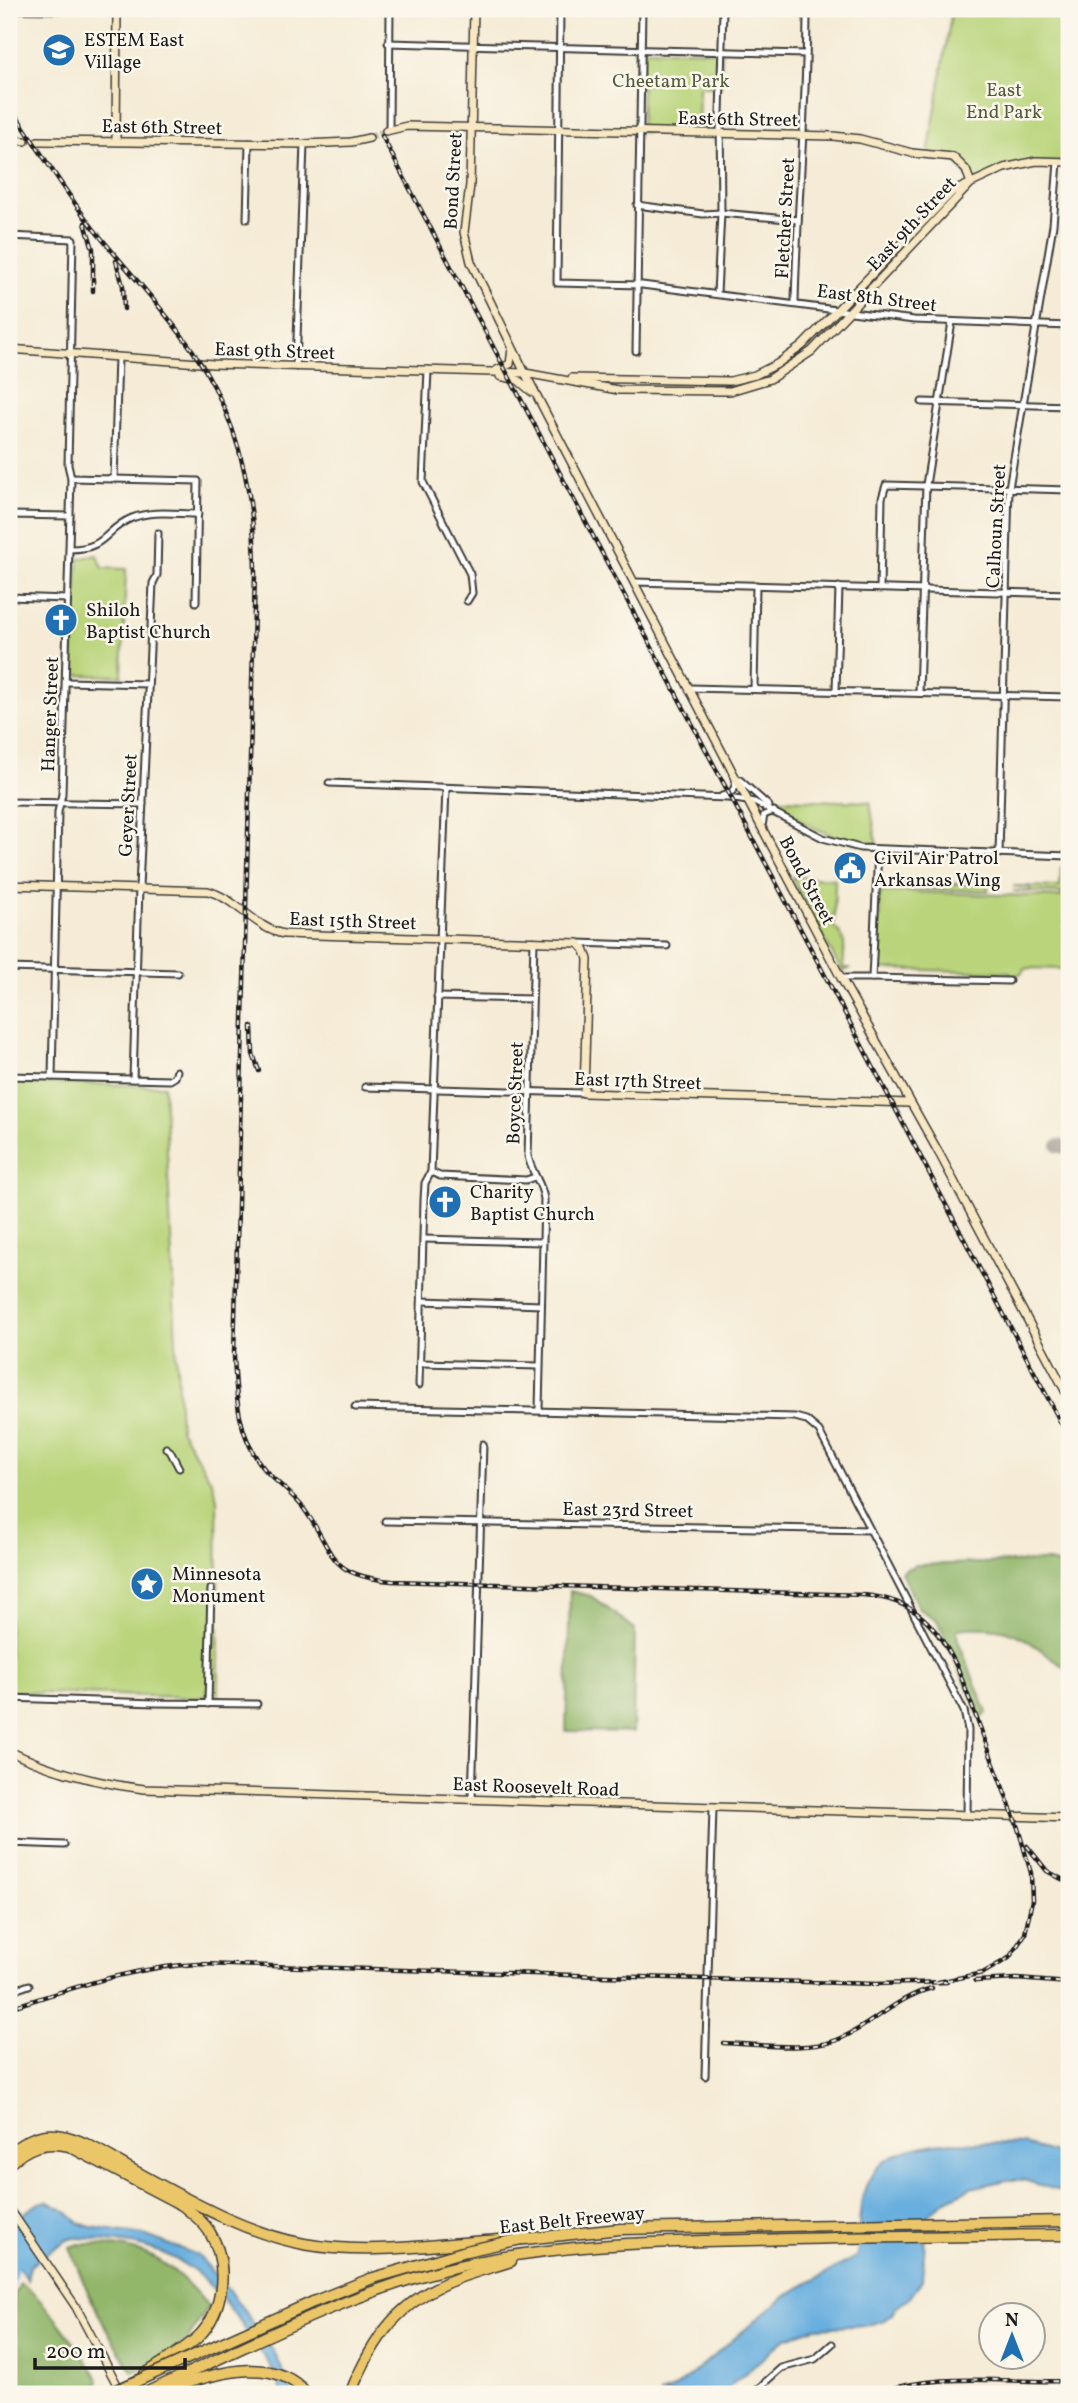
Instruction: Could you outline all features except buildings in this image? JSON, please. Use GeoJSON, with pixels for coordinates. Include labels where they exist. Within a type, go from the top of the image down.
{"type":"FeatureCollection","features":[{"type":"Feature","properties":{"kind":"highway"},"geometry":{"type":"LineString","coordinates":[[9,2153],[23,2143],[70,2137],[205,2209],[270,2235],[304,2244],[339,2249],[390,2250],[521,2239]]}},
{"type":"Feature","properties":{"kind":"highway"},"geometry":{"type":"LineString","coordinates":[[9,2164],[42,2139]]}},
{"type":"Feature","properties":{"kind":"highway"},"geometry":{"type":"LineString","coordinates":[[42,2139],[69,2146],[182,2205],[198,2218],[217,2248],[222,2284],[211,2320],[198,2336],[130,2384]]}},
{"type":"Feature","properties":{"kind":"highway","name":"East Belt Freeway"},"geometry":{"type":"LineString","coordinates":[[108,2394],[370,2279],[466,2251],[521,2239],[620,2229],[1069,2221]]}},
{"type":"Feature","properties":{"kind":"highway","name":"East Belt Freeway"},"geometry":{"type":"LineString","coordinates":[[145,2394],[365,2295],[446,2269],[535,2252],[582,2246],[660,2242],[1069,2235]]}},
{"type":"Feature","properties":{"kind":"highway"},"geometry":{"type":"LineString","coordinates":[[350,2394],[376,2340],[413,2302],[457,2278],[535,2252]]}},
{"type":"Feature","properties":{"kind":"highway"},"geometry":{"type":"LineString","coordinates":[[145,2394],[207,2376],[247,2371],[265,2371],[285,2378],[307,2394]]}},
{"type":"Feature","properties":{"kind":"street"},"geometry":{"type":"LineString","coordinates":[[19,9],[187,10]]}},
{"type":"Feature","properties":{"kind":"street"},"geometry":{"type":"LineString","coordinates":[[387,130],[390,9]]}},
{"type":"Feature","properties":{"kind":"street","name":"Bond Street"},"geometry":{"type":"LineString","coordinates":[[474,9],[470,185],[465,242],[471,262],[511,346],[731,769],[1069,1398]]}},
{"type":"Feature","properties":{"kind":"street"},"geometry":{"type":"LineString","coordinates":[[558,129],[560,9]]}},
{"type":"Feature","properties":{"kind":"street"},"geometry":{"type":"LineString","coordinates":[[636,351],[635,285],[641,132],[642,9]]}},
{"type":"Feature","properties":{"kind":"street"},"geometry":{"type":"LineString","coordinates":[[717,294],[721,213],[723,9]]}},
{"type":"Feature","properties":{"kind":"street","name":"Fletcher Street"},"geometry":{"type":"LineString","coordinates":[[795,303],[804,135],[807,9]]}},
{"type":"Feature","properties":{"kind":"street"},"geometry":{"type":"LineString","coordinates":[[116,141],[117,10]]}},
{"type":"Feature","properties":{"kind":"street"},"geometry":{"type":"LineString","coordinates":[[388,43],[806,54]]}},
{"type":"Feature","properties":{"kind":"street","name":"East 6th Street"},"geometry":{"type":"LineString","coordinates":[[387,130],[407,126],[847,137],[899,151],[953,157],[966,170],[971,183]]}},
{"type":"Feature","properties":{"kind":"street","name":"East 8th Street"},"geometry":{"type":"LineString","coordinates":[[558,129],[557,283],[635,285],[795,303],[896,319],[1069,326]]}},
{"type":"Feature","properties":{"kind":"street","name":"East 6th Street"},"geometry":{"type":"LineString","coordinates":[[38,141],[304,144],[351,142],[369,138]]}},
{"type":"Feature","properties":{"kind":"street"},"geometry":{"type":"LineString","coordinates":[[9,140],[25,141]]}},
{"type":"Feature","properties":{"kind":"street"},"geometry":{"type":"LineString","coordinates":[[247,219],[249,143]]}},
{"type":"Feature","properties":{"kind":"street"},"geometry":{"type":"LineString","coordinates":[[296,367],[304,144]]}},
{"type":"Feature","properties":{"kind":"street"},"geometry":{"type":"LineString","coordinates":[[971,183],[1004,168],[1036,161],[1069,162]]}},
{"type":"Feature","properties":{"kind":"street","name":"Calhoun Street"},"geometry":{"type":"LineString","coordinates":[[999,854],[1009,488],[1053,225],[1058,162]]}},
{"type":"Feature","properties":{"kind":"street","name":"East 9th Street"},"geometry":{"type":"LineString","coordinates":[[540,377],[730,381],[755,375],[777,364],[802,346],[952,192],[971,183]]}},
{"type":"Feature","properties":{"kind":"street","name":"East 9th Street"},"geometry":{"type":"LineString","coordinates":[[9,349],[213,364],[525,373],[618,390],[730,391],[770,379],[811,351],[971,183]]}},
{"type":"Feature","properties":{"kind":"street"},"geometry":{"type":"LineString","coordinates":[[637,205],[703,214],[721,213],[798,220]]}},
{"type":"Feature","properties":{"kind":"street","name":"Hanger Street"},"geometry":{"type":"LineString","coordinates":[[9,236],[73,239],[68,465],[71,478],[70,549],[62,803],[58,812],[52,1077]]}},
{"type":"Feature","properties":{"kind":"street"},"geometry":{"type":"LineString","coordinates":[[919,693],[926,485],[952,322]]}},
{"type":"Feature","properties":{"kind":"street"},"geometry":{"type":"LineString","coordinates":[[479,372],[508,366],[512,358],[511,346]]}},
{"type":"Feature","properties":{"kind":"street"},"geometry":{"type":"LineString","coordinates":[[114,479],[118,358]]}},
{"type":"Feature","properties":{"kind":"street"},"geometry":{"type":"LineString","coordinates":[[428,370],[423,482],[470,574],[472,593],[467,601]]}},
{"type":"Feature","properties":{"kind":"street"},"geometry":{"type":"LineString","coordinates":[[479,372],[523,383],[542,404]]}},
{"type":"Feature","properties":{"kind":"street"},"geometry":{"type":"LineString","coordinates":[[922,402],[1069,406]]}},
{"type":"Feature","properties":{"kind":"street"},"geometry":{"type":"LineString","coordinates":[[71,478],[198,481],[196,602]]}},
{"type":"Feature","properties":{"kind":"street"},"geometry":{"type":"LineString","coordinates":[[880,589],[882,498],[887,484],[1069,490]]}},
{"type":"Feature","properties":{"kind":"street"},"geometry":{"type":"LineString","coordinates":[[70,549],[91,548],[108,537],[121,523],[135,517],[151,513],[198,514]]}},
{"type":"Feature","properties":{"kind":"street"},"geometry":{"type":"LineString","coordinates":[[9,515],[70,516]]}},
{"type":"Feature","properties":{"kind":"street","name":"Geyer Street"},"geometry":{"type":"LineString","coordinates":[[133,1079],[148,684],[158,533]]}},
{"type":"Feature","properties":{"kind":"street"},"geometry":{"type":"LineString","coordinates":[[635,582],[1069,594]]}},
{"type":"Feature","properties":{"kind":"street"},"geometry":{"type":"LineString","coordinates":[[754,689],[756,585]]}},
{"type":"Feature","properties":{"kind":"street"},"geometry":{"type":"LineString","coordinates":[[836,691],[839,587]]}},
{"type":"Feature","properties":{"kind":"street"},"geometry":{"type":"LineString","coordinates":[[9,597],[68,599]]}},
{"type":"Feature","properties":{"kind":"street"},"geometry":{"type":"LineString","coordinates":[[66,682],[148,684]]}},
{"type":"Feature","properties":{"kind":"street"},"geometry":{"type":"LineString","coordinates":[[690,688],[1069,697]]}},
{"type":"Feature","properties":{"kind":"street"},"geometry":{"type":"LineString","coordinates":[[714,797],[726,795],[734,788],[731,769]]}},
{"type":"Feature","properties":{"kind":"street"},"geometry":{"type":"LineString","coordinates":[[731,769],[744,785],[774,811]]}},
{"type":"Feature","properties":{"kind":"street"},"geometry":{"type":"LineString","coordinates":[[329,783],[714,797],[748,801],[835,842],[878,850],[1069,856]]}},
{"type":"Feature","properties":{"kind":"street"},"geometry":{"type":"LineString","coordinates":[[419,1385],[425,1183],[431,1172],[446,788]]}},
{"type":"Feature","properties":{"kind":"street"},"geometry":{"type":"LineString","coordinates":[[9,802],[143,804]]}},
{"type":"Feature","properties":{"kind":"street"},"geometry":{"type":"LineString","coordinates":[[763,829],[764,815],[774,811]]}},
{"type":"Feature","properties":{"kind":"street"},"geometry":{"type":"LineString","coordinates":[[873,978],[878,850]]}},
{"type":"Feature","properties":{"kind":"street","name":"East 15th Street"},"geometry":{"type":"LineString","coordinates":[[9,884],[213,892],[279,933],[667,946]]}},
{"type":"Feature","properties":{"kind":"street","name":"Boyce Street"},"geometry":{"type":"LineString","coordinates":[[534,941],[528,1156],[543,1191],[538,1410]]}},
{"type":"Feature","properties":{"kind":"street"},"geometry":{"type":"LineString","coordinates":[[578,943],[588,959],[584,1093]]}},
{"type":"Feature","properties":{"kind":"street"},"geometry":{"type":"LineString","coordinates":[[9,968],[178,973]]}},
{"type":"Feature","properties":{"kind":"street"},"geometry":{"type":"LineString","coordinates":[[842,978],[1009,981]]}},
{"type":"Feature","properties":{"kind":"street"},"geometry":{"type":"LineString","coordinates":[[437,997],[532,999]]}},
{"type":"Feature","properties":{"kind":"street"},"geometry":{"type":"LineString","coordinates":[[9,1076],[170,1080],[177,1071]]}},
{"type":"Feature","properties":{"kind":"street","name":"East 17th Street"},"geometry":{"type":"LineString","coordinates":[[365,1087],[910,1103]]}},
{"type":"Feature","properties":{"kind":"street"},"geometry":{"type":"LineString","coordinates":[[431,1172],[440,1176],[526,1180],[535,1177]]}},
{"type":"Feature","properties":{"kind":"street"},"geometry":{"type":"LineString","coordinates":[[424,1239],[542,1242]]}},
{"type":"Feature","properties":{"kind":"street"},"geometry":{"type":"LineString","coordinates":[[422,1301],[541,1305]]}},
{"type":"Feature","properties":{"kind":"street"},"geometry":{"type":"LineString","coordinates":[[421,1363],[538,1366]]}},
{"type":"Feature","properties":{"kind":"street"},"geometry":{"type":"LineString","coordinates":[[355,1407],[795,1417],[811,1423],[818,1431],[964,1711],[968,1730],[967,1815]]}},
{"type":"Feature","properties":{"kind":"street"},"geometry":{"type":"LineString","coordinates":[[472,1800],[483,1444]]}},
{"type":"Feature","properties":{"kind":"street"},"geometry":{"type":"LineString","coordinates":[[166,1448],[172,1452],[179,1468]]}},
{"type":"Feature","properties":{"kind":"street","name":"East 23rd Street"},"geometry":{"type":"LineString","coordinates":[[385,1521],[870,1530]]}},
{"type":"Feature","properties":{"kind":"street"},"geometry":{"type":"LineString","coordinates":[[208,1704],[211,1589]]}},
{"type":"Feature","properties":{"kind":"street"},"geometry":{"type":"LineString","coordinates":[[9,1698],[257,1704]]}},
{"type":"Feature","properties":{"kind":"street","name":"East Roosevelt Road"},"geometry":{"type":"LineString","coordinates":[[9,1751],[64,1773],[101,1783],[144,1789],[1069,1818]]}},
{"type":"Feature","properties":{"kind":"street"},"geometry":{"type":"LineString","coordinates":[[705,2076],[713,1808]]}},
{"type":"Feature","properties":{"kind":"street"},"geometry":{"type":"LineString","coordinates":[[9,1843],[64,1845]]}},
{"type":"Feature","properties":{"kind":"street"},"geometry":{"type":"LineString","coordinates":[[11,1992],[29,1984]]}},
{"type":"Feature","properties":{"kind":"street"},"geometry":{"type":"LineString","coordinates":[[9,2208],[60,2280],[88,2326],[122,2394]]}},
{"type":"Feature","properties":{"kind":"street"},"geometry":{"type":"LineString","coordinates":[[752,2394],[781,2368],[815,2359],[832,2344]]}},
{"type":"Feature","properties":{"kind":"green space","name":"East End Park"},"geometry":{"type":"Polygon","coordinates":[[[952,9],[1069,9],[1069,162],[1023,163],[971,183],[953,157],[928,155],[952,9]]]}},
{"type":"Feature","properties":{"kind":"green space","name":"Cheetam Park"},"geometry":{"type":"Polygon","coordinates":[[[642,49],[722,51],[721,87],[699,87],[698,133],[641,132],[642,49]]]}},
{"type":"Feature","properties":{"kind":"green space"},"geometry":{"type":"Polygon","coordinates":[[[97,555],[103,568],[126,569],[122,676],[72,675],[78,559],[97,555]]]}},
{"type":"Feature","properties":{"kind":"green space"},"geometry":{"type":"Polygon","coordinates":[[[768,801],[870,802],[877,846],[847,840],[820,830],[768,801]]]}},
{"type":"Feature","properties":{"kind":"green space"},"geometry":{"type":"Polygon","coordinates":[[[1061,867],[1066,867],[1064,974],[1062,969],[1024,968],[1022,973],[1010,978],[1010,972],[879,969],[878,917],[881,917],[878,898],[883,891],[1061,897],[1061,893],[1013,891],[1030,891],[1030,888],[1013,886],[1060,887],[1061,867]]]}},
{"type":"Feature","properties":{"kind":"green space"},"geometry":{"type":"Polygon","coordinates":[[[791,877],[835,879],[834,928],[843,940],[843,968],[851,968],[842,972],[791,877]]]}},
{"type":"Feature","properties":{"kind":"green space"},"geometry":{"type":"Polygon","coordinates":[[[883,881],[988,885],[988,891],[886,888],[883,881]]]}},
{"type":"Feature","properties":{"kind":"green space"},"geometry":{"type":"Polygon","coordinates":[[[9,1082],[164,1086],[180,1429],[212,1482],[217,1499],[219,1698],[9,1692],[9,1082]]]}},
{"type":"Feature","properties":{"kind":"green space"},"geometry":{"type":"Polygon","coordinates":[[[1045,1561],[1057,1564],[1069,1608],[1069,1671],[1030,1642],[1006,1631],[957,1629],[958,1640],[987,1713],[981,1718],[937,1620],[919,1609],[901,1572],[915,1565],[1045,1561]]]}},
{"type":"Feature","properties":{"kind":"green space"},"geometry":{"type":"Polygon","coordinates":[[[570,1591],[591,1596],[635,1629],[633,1732],[566,1731],[570,1591]]]}},
{"type":"Feature","properties":{"kind":"green space"},"geometry":{"type":"Polygon","coordinates":[[[79,2244],[138,2251],[166,2265],[179,2276],[208,2306],[187,2341],[161,2359],[133,2372],[105,2327],[83,2280],[70,2247],[79,2244]]]}},
{"type":"Feature","properties":{"kind":"green space"},"geometry":{"type":"Polygon","coordinates":[[[20,2283],[40,2300],[73,2341],[99,2379],[97,2389],[86,2394],[9,2394],[16,2329],[13,2317],[15,2294],[20,2283]]]}},
{"type":"Feature","properties":{"kind":"water"},"geometry":{"type":"Polygon","coordinates":[[[951,2142],[1024,2144],[1069,2157],[1069,2194],[1023,2180],[1007,2180],[971,2188],[946,2200],[927,2216],[922,2280],[909,2299],[896,2307],[884,2320],[868,2325],[816,2328],[786,2338],[721,2394],[659,2394],[674,2389],[792,2292],[856,2257],[863,2194],[878,2167],[902,2152],[951,2142]]]}},
{"type":"Feature","properties":{"kind":"water"},"geometry":{"type":"Polygon","coordinates":[[[47,2201],[67,2212],[79,2223],[144,2235],[198,2255],[235,2298],[274,2352],[291,2388],[290,2394],[280,2394],[278,2380],[270,2365],[237,2318],[208,2284],[175,2259],[155,2250],[133,2244],[74,2238],[55,2247],[30,2266],[27,2280],[9,2254],[9,2228],[12,2226],[11,2222],[39,2203],[47,2201]]]}},
{"type":"Feature","properties":{"kind":"waterway"},"geometry":{"type":"LineString","coordinates":[[9,2289],[16,2253]]}},
{"type":"Feature","properties":{"kind":"waterway"},"geometry":{"type":"LineString","coordinates":[[9,2322],[9,2358]]}},
{"type":"Feature","properties":{"kind":"taxiway"},"geometry":{"type":"LineString","coordinates":[[1059,1146],[1069,1147]]}},
{"type":"Feature","properties":{"kind":"tunnel"},"geometry":{"type":"LineString","coordinates":[[369,138],[386,131]]}},
{"type":"Feature","properties":{"kind":"railway"},"geometry":{"type":"LineString","coordinates":[[9,105],[82,213],[169,319],[209,376],[232,429],[247,485],[252,514],[255,573],[234,1355],[237,1401],[249,1444],[266,1471],[304,1509],[335,1559],[354,1573],[370,1578],[392,1581],[863,1595],[896,1602],[922,1617],[941,1639],[958,1669],[1018,1828],[1031,1873],[1032,1900],[1025,1934],[1009,1958],[983,1973],[938,1982]]}},
{"type":"Feature","properties":{"kind":"railway"},"geometry":{"type":"LineString","coordinates":[[382,136],[1069,1438]]}},
{"type":"Feature","properties":{"kind":"railway"},"geometry":{"type":"LineString","coordinates":[[85,223],[93,249],[93,291]]}},
{"type":"Feature","properties":{"kind":"railway"},"geometry":{"type":"LineString","coordinates":[[116,261],[123,286],[124,309]]}},
{"type":"Feature","properties":{"kind":"railway"},"geometry":{"type":"LineString","coordinates":[[252,1026],[253,1054],[259,1071]]}},
{"type":"Feature","properties":{"kind":"railway"},"geometry":{"type":"LineString","coordinates":[[1027,1846],[1047,1871],[1069,1883]]}},
{"type":"Feature","properties":{"kind":"railway"},"geometry":{"type":"LineString","coordinates":[[9,2008],[127,1974],[200,1964],[876,1984],[947,1982]]}},
{"type":"Feature","properties":{"kind":"railway"},"geometry":{"type":"LineString","coordinates":[[975,1981],[1017,1979],[1069,1983]]}},
{"type":"Feature","properties":{"kind":"railway"},"geometry":{"type":"LineString","coordinates":[[723,2043],[766,2046],[824,2044],[850,2034],[906,1999],[932,1988]]}},
{"type":"Feature","properties":{"kind":"railway"},"geometry":{"type":"LineString","coordinates":[[874,2394],[898,2387],[946,2380],[1069,2381]]}},
{"type":"Feature","properties":{"kind":"place","name":"ESTEM East Village"},"geometry":{"type":"Point","coordinates":[59,50]}},
{"type":"Feature","properties":{"kind":"place","name":"Shiloh Baptist Church"},"geometry":{"type":"Point","coordinates":[61,620]}},
{"type":"Feature","properties":{"kind":"place","name":"Civil Air Patrol Arkansas Wing"},"geometry":{"type":"Point","coordinates":[850,868]}},
{"type":"Feature","properties":{"kind":"place","name":"Charity Baptist Church"},"geometry":{"type":"Point","coordinates":[445,1202]}},
{"type":"Feature","properties":{"kind":"place","name":"Minnesota Monument"},"geometry":{"type":"Point","coordinates":[147,1584]}}]}
